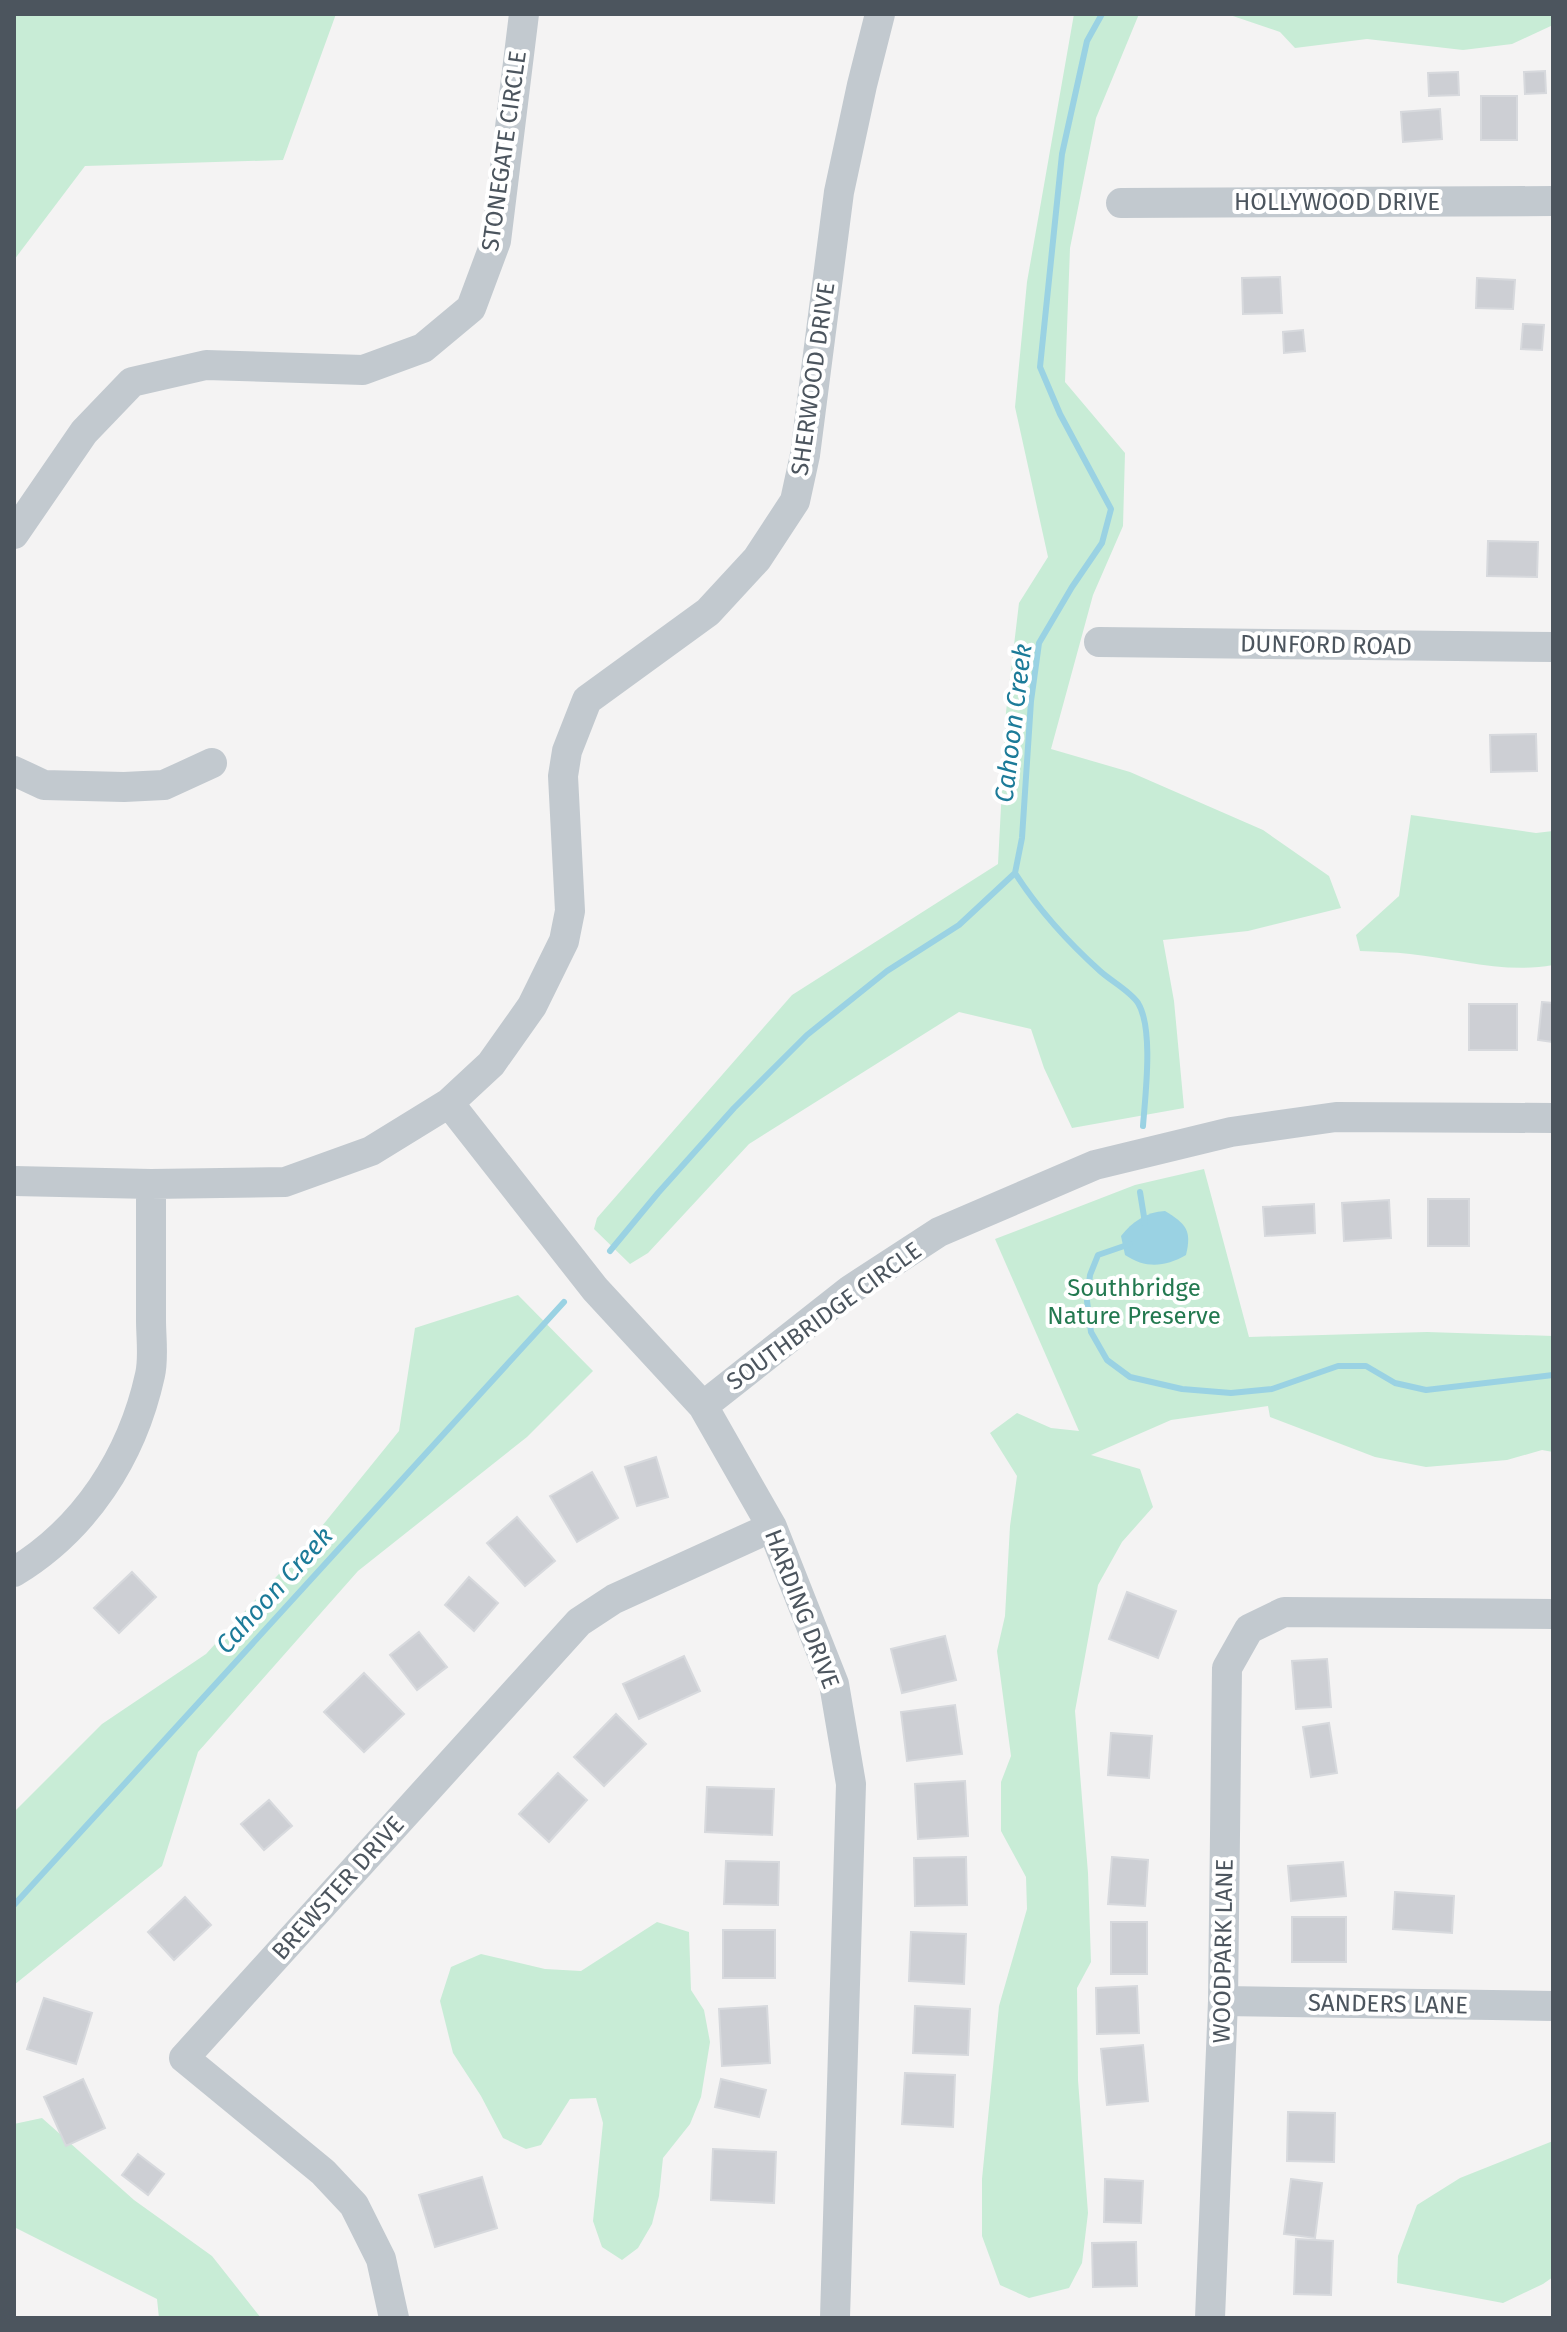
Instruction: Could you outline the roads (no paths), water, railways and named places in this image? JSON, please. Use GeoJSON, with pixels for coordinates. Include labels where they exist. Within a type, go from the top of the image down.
{"type":"FeatureCollection","features":[{"type":"Feature","properties":{"kind":"street","name":"STONEGATE CIRCLE"},"geometry":{"type":"LineString","coordinates":[[14,534],[84,432],[132,382],[206,365],[363,370],[423,348],[471,308],[496,241],[524,14]]}},
{"type":"Feature","properties":{"kind":"street","name":"SHERWOOD DRIVE"},"geometry":{"type":"LineString","coordinates":[[14,1181],[151,1184],[285,1182],[371,1151],[449,1103],[491,1064],[532,1006],[564,941],[570,911],[563,776],[567,751],[587,700],[708,612],[757,559],[795,501],[805,455],[839,192],[880,14]]}},
{"type":"Feature","properties":{"kind":"street","name":"HOLLYWOOD DRIVE"},"geometry":{"type":"LineString","coordinates":[[1121,203],[1553,201]]}},
{"type":"Feature","properties":{"kind":"street","name":"DUNFORD ROAD"},"geometry":{"type":"LineString","coordinates":[[1099,642],[1553,647]]}},
{"type":"Feature","properties":{"kind":"street"},"geometry":{"type":"LineString","coordinates":[[14,771],[44,785],[124,787],[164,785],[212,763]]}},
{"type":"Feature","properties":{"kind":"street","name":"HARDING DRIVE"},"geometry":{"type":"LineString","coordinates":[[449,1103],[595,1289],[703,1406],[772,1527],[834,1684],[851,1784],[835,2318]]}},
{"type":"Feature","properties":{"kind":"street","name":"SOUTHBRIDGE CIRCLE"},"geometry":{"type":"LineString","coordinates":[[703,1406],[850,1290],[939,1232],[1095,1165],[1231,1132],[1336,1117],[1553,1118]]}},
{"type":"Feature","properties":{"kind":"street"},"geometry":{"type":"LineString","coordinates":[[14,1572],[42,1556],[81,1518],[107,1483],[132,1433],[151,1373],[151,1184]]}},
{"type":"Feature","properties":{"kind":"street","name":"BREWSTER DRIVE"},"geometry":{"type":"LineString","coordinates":[[394,2318],[381,2259],[354,2205],[323,2172],[184,2058],[579,1622],[614,1599],[772,1527]]}},
{"type":"Feature","properties":{"kind":"street","name":"WOODPARK LANE"},"geometry":{"type":"LineString","coordinates":[[1210,2318],[1223,2001],[1227,1668],[1249,1629],[1284,1612],[1553,1614]]}},
{"type":"Feature","properties":{"kind":"street","name":"SANDERS LANE"},"geometry":{"type":"LineString","coordinates":[[1223,2001],[1553,2006]]}},
{"type":"Feature","properties":{"kind":"water"},"geometry":{"type":"Polygon","coordinates":[[[1165,1211],[1186,1228],[1186,1255],[1156,1265],[1140,1263],[1125,1255],[1121,1236],[1125,1231],[1146,1216],[1165,1211]]]}},
{"type":"Feature","properties":{"kind":"waterway","name":"Cahoon Creek"},"geometry":{"type":"LineString","coordinates":[[610,1251],[734,1108],[807,1035],[887,971],[959,925],[1015,873],[1022,838],[1031,701],[1039,643],[1102,543],[1111,509],[1060,414],[1040,367],[1062,154],[1087,41],[1102,14]]}},
{"type":"Feature","properties":{"kind":"waterway"},"geometry":{"type":"LineString","coordinates":[[1015,873],[1065,937],[1138,1003],[1146,1029],[1147,1046],[1143,1126]]}},
{"type":"Feature","properties":{"kind":"waterway"},"geometry":{"type":"LineString","coordinates":[[1140,1192],[1145,1223]]}},
{"type":"Feature","properties":{"kind":"waterway"},"geometry":{"type":"LineString","coordinates":[[1130,1244],[1098,1255],[1090,1275],[1087,1301],[1091,1332],[1107,1360],[1130,1377],[1182,1389],[1231,1393],[1272,1389],[1338,1366],[1366,1366],[1395,1383],[1426,1390],[1553,1375]]}},
{"type":"Feature","properties":{"kind":"waterway","name":"Cahoon Creek"},"geometry":{"type":"LineString","coordinates":[[14,1905],[564,1302]]}},
{"type":"Feature","properties":{"kind":"park label","name":"Southbridge Nature Preserve"},"geometry":{"type":"Point","coordinates":[1134,1302]}}]}
